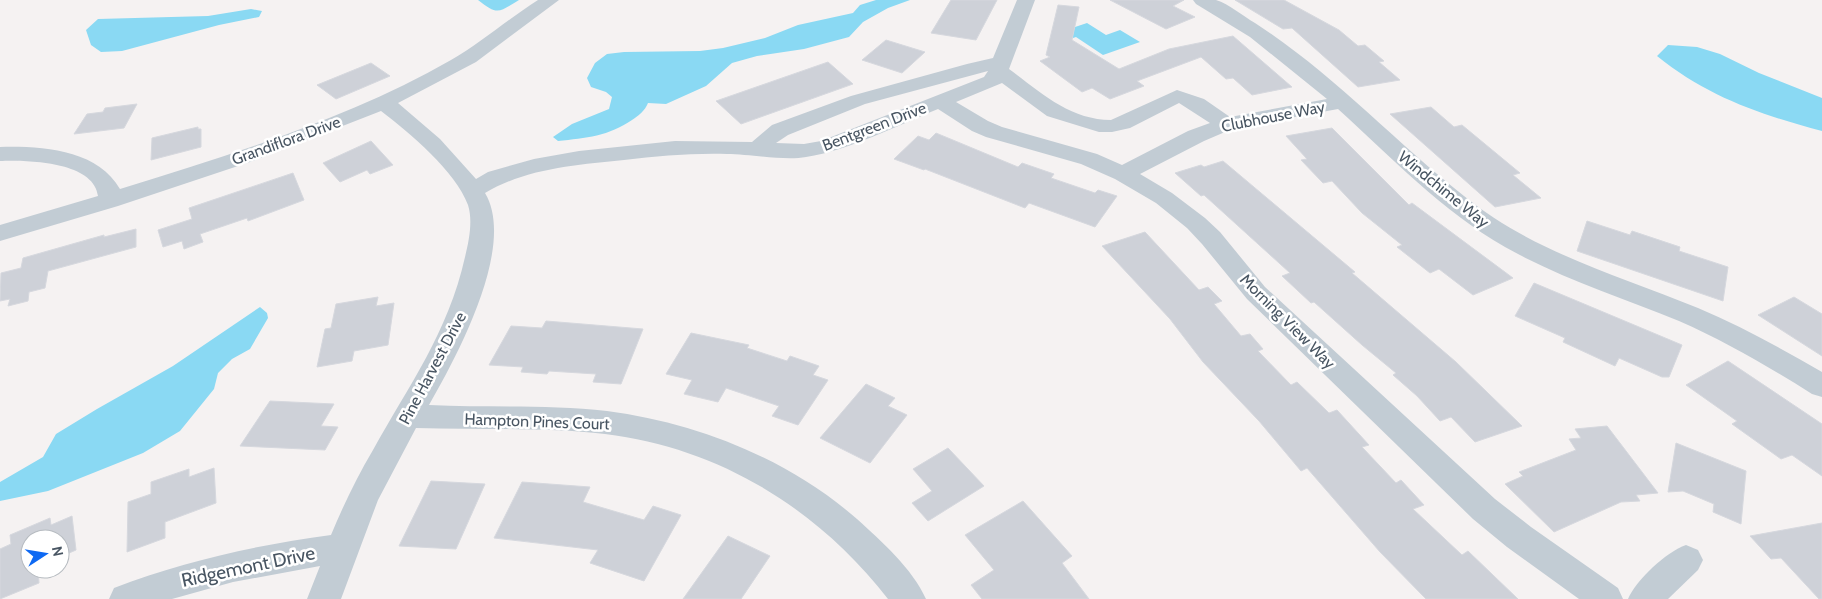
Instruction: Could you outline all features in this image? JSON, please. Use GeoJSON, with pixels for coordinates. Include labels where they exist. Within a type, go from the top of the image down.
{"type":"FeatureCollection","features":[{"type":"Feature","properties":{"kind":"street","name":"Grandiflora Drive"},"geometry":{"type":"LineString","coordinates":[[0,233],[159,186],[306,135],[383,102],[469,58],[506,34],[550,0]]}},
{"type":"Feature","properties":{"kind":"street","name":"Bentgreen Drive"},"geometry":{"type":"LineString","coordinates":[[472,191],[500,188],[604,157],[675,148],[725,147],[794,151],[816,149],[985,85],[996,77],[1026,0]]}},
{"type":"Feature","properties":{"kind":"street","name":"Windchime Way"},"geometry":{"type":"LineString","coordinates":[[1202,0],[1278,47],[1318,79],[1445,194],[1489,226],[1567,268],[1716,327],[1750,344],[1822,386]]}},
{"type":"Feature","properties":{"kind":"street"},"geometry":{"type":"LineString","coordinates":[[758,149],[766,139],[780,130],[858,100],[974,68],[1000,67],[1054,112],[1099,126],[1112,126],[1122,123],[1178,96],[1203,107],[1226,124]]}},
{"type":"Feature","properties":{"kind":"street","name":"Morning View Way"},"geometry":{"type":"LineString","coordinates":[[939,101],[994,132],[1070,152],[1123,174],[1164,198],[1196,223],[1224,253],[1256,293],[1484,509],[1519,537],[1606,599]]}},
{"type":"Feature","properties":{"kind":"street","name":"Pine Harvest Drive"},"geometry":{"type":"LineString","coordinates":[[324,599],[342,548],[368,488],[406,416],[456,330],[473,283],[481,240],[482,216],[478,201],[472,191],[431,140],[383,102]]}},
{"type":"Feature","properties":{"kind":"street","name":"Clubhouse Way"},"geometry":{"type":"LineString","coordinates":[[1123,174],[1196,136],[1226,124],[1343,102]]}},
{"type":"Feature","properties":{"kind":"street"},"geometry":{"type":"LineString","coordinates":[[0,154],[35,155],[64,159],[84,166],[98,175],[108,187],[110,201]]}},
{"type":"Feature","properties":{"kind":"street","name":"Hampton Pines Court"},"geometry":{"type":"LineString","coordinates":[[406,416],[566,419],[606,423],[680,438],[734,456],[780,479],[839,522],[864,546],[909,599]]}},
{"type":"Feature","properties":{"kind":"street","name":"Ridgemont Drive"},"geometry":{"type":"LineString","coordinates":[[126,599],[220,569],[289,554],[342,548]]}},
{"type":"Feature","properties":{"kind":"street"},"geometry":{"type":"LineString","coordinates":[[1645,599],[1686,560]]}},
{"type":"Feature","properties":{"kind":"water"},"geometry":{"type":"Polygon","coordinates":[[[478,0],[519,0],[503,9],[494,10],[478,0]]]}},
{"type":"Feature","properties":{"kind":"water"},"geometry":{"type":"Polygon","coordinates":[[[876,0],[910,0],[888,8],[863,22],[849,37],[804,49],[757,56],[732,63],[706,86],[666,104],[648,103],[639,115],[615,130],[568,140],[558,141],[553,137],[572,124],[609,109],[612,97],[606,92],[591,87],[587,78],[595,63],[607,54],[700,51],[723,48],[765,38],[798,25],[853,13],[860,5],[876,0]]]}},
{"type":"Feature","properties":{"kind":"water"},"geometry":{"type":"Polygon","coordinates":[[[251,9],[262,11],[259,17],[219,25],[122,51],[101,52],[91,45],[86,30],[98,19],[208,16],[251,9]]]}},
{"type":"Feature","properties":{"kind":"water"},"geometry":{"type":"Polygon","coordinates":[[[1087,23],[1106,35],[1120,30],[1140,42],[1103,55],[1076,37],[1070,39],[1060,32],[1087,23]]]}},
{"type":"Feature","properties":{"kind":"water"},"geometry":{"type":"Polygon","coordinates":[[[1668,45],[1697,47],[1720,54],[1759,73],[1822,98],[1822,131],[1756,111],[1695,83],[1657,56],[1668,45]]]}},
{"type":"Feature","properties":{"kind":"water"},"geometry":{"type":"Polygon","coordinates":[[[260,307],[267,313],[268,318],[250,349],[232,359],[218,373],[214,389],[180,431],[143,453],[48,491],[0,501],[0,482],[43,457],[56,434],[173,366],[260,307]]]}},
{"type":"Feature","properties":{"kind":"building"},"geometry":{"type":"Polygon","coordinates":[[[951,0],[997,0],[976,40],[931,33],[951,0]]]}},
{"type":"Feature","properties":{"kind":"building"},"geometry":{"type":"Polygon","coordinates":[[[1110,0],[1184,0],[1173,6],[1195,17],[1166,29],[1110,0]]]}},
{"type":"Feature","properties":{"kind":"building"},"geometry":{"type":"Polygon","coordinates":[[[1235,0],[1284,0],[1339,30],[1358,46],[1365,45],[1384,61],[1379,62],[1400,80],[1358,87],[1292,28],[1283,29],[1235,0]]]}},
{"type":"Feature","properties":{"kind":"building"},"geometry":{"type":"Polygon","coordinates":[[[1058,5],[1079,7],[1072,40],[1119,69],[1169,49],[1233,36],[1292,87],[1252,95],[1233,78],[1226,79],[1201,57],[1137,81],[1144,86],[1110,99],[1092,88],[1082,92],[1040,61],[1050,57],[1046,55],[1058,5]]]}},
{"type":"Feature","properties":{"kind":"building"},"geometry":{"type":"Polygon","coordinates":[[[886,40],[925,52],[902,73],[862,60],[886,40]]]}},
{"type":"Feature","properties":{"kind":"building"},"geometry":{"type":"Polygon","coordinates":[[[828,62],[853,84],[741,124],[716,101],[828,62]]]}},
{"type":"Feature","properties":{"kind":"building"},"geometry":{"type":"Polygon","coordinates":[[[371,63],[390,76],[336,99],[317,85],[371,63]]]}},
{"type":"Feature","properties":{"kind":"building"},"geometry":{"type":"Polygon","coordinates":[[[137,104],[124,128],[74,134],[87,114],[103,112],[105,108],[137,104]]]}},
{"type":"Feature","properties":{"kind":"building"},"geometry":{"type":"Polygon","coordinates":[[[1431,107],[1454,127],[1462,125],[1520,173],[1513,175],[1541,198],[1495,207],[1390,114],[1431,107]]]}},
{"type":"Feature","properties":{"kind":"building"},"geometry":{"type":"Polygon","coordinates":[[[198,127],[198,129],[201,129],[201,147],[151,160],[152,138],[198,127]]]}},
{"type":"Feature","properties":{"kind":"building"},"geometry":{"type":"Polygon","coordinates":[[[1332,128],[1409,205],[1412,203],[1513,278],[1473,295],[1439,269],[1430,273],[1397,247],[1402,245],[1362,213],[1332,181],[1323,183],[1301,160],[1307,159],[1286,136],[1332,128]]]}},
{"type":"Feature","properties":{"kind":"building"},"geometry":{"type":"Polygon","coordinates":[[[936,133],[1018,167],[1022,163],[1054,174],[1051,178],[1095,193],[1098,190],[1117,196],[1095,227],[1029,203],[1025,208],[894,159],[918,136],[929,140],[936,133]]]}},
{"type":"Feature","properties":{"kind":"building"},"geometry":{"type":"Polygon","coordinates":[[[371,141],[393,165],[370,174],[367,170],[340,182],[323,163],[371,141]]]}},
{"type":"Feature","properties":{"kind":"building"},"geometry":{"type":"Polygon","coordinates":[[[1223,161],[1355,272],[1352,273],[1456,362],[1522,426],[1475,442],[1451,417],[1440,421],[1417,396],[1393,375],[1396,373],[1314,302],[1311,303],[1282,276],[1290,273],[1204,195],[1201,196],[1175,173],[1223,161]]]}},
{"type":"Feature","properties":{"kind":"building"},"geometry":{"type":"Polygon","coordinates":[[[293,173],[304,200],[248,221],[247,218],[200,234],[203,242],[184,249],[182,241],[163,247],[158,230],[192,219],[189,208],[293,173]]]}},
{"type":"Feature","properties":{"kind":"building"},"geometry":{"type":"Polygon","coordinates":[[[1587,221],[1630,235],[1632,231],[1680,247],[1679,251],[1728,267],[1723,301],[1577,251],[1587,221]]]}},
{"type":"Feature","properties":{"kind":"building"},"geometry":{"type":"Polygon","coordinates":[[[136,229],[136,247],[48,271],[45,288],[29,292],[28,301],[8,306],[10,299],[0,301],[1,273],[21,268],[23,258],[104,235],[104,237],[136,229]]]}},
{"type":"Feature","properties":{"kind":"building"},"geometry":{"type":"Polygon","coordinates":[[[1145,232],[1199,290],[1208,287],[1222,301],[1214,304],[1241,336],[1250,334],[1263,349],[1258,351],[1291,385],[1297,382],[1329,413],[1337,410],[1369,445],[1362,447],[1396,483],[1401,480],[1424,505],[1413,509],[1462,555],[1468,551],[1518,599],[1426,599],[1380,552],[1307,468],[1301,471],[1259,421],[1203,362],[1170,319],[1102,246],[1145,232]]]}},
{"type":"Feature","properties":{"kind":"building"},"geometry":{"type":"Polygon","coordinates":[[[1534,283],[1682,345],[1669,377],[1662,377],[1619,358],[1615,366],[1563,342],[1565,338],[1515,316],[1534,283]]]}},
{"type":"Feature","properties":{"kind":"building"},"geometry":{"type":"Polygon","coordinates":[[[378,297],[376,306],[394,303],[388,345],[354,351],[352,361],[317,367],[325,329],[331,328],[336,304],[378,297]]]}},
{"type":"Feature","properties":{"kind":"building"},"geometry":{"type":"Polygon","coordinates":[[[1794,297],[1822,314],[1822,356],[1758,315],[1794,297]]]}},
{"type":"Feature","properties":{"kind":"building"},"geometry":{"type":"Polygon","coordinates":[[[546,321],[643,329],[621,384],[593,382],[596,374],[549,371],[547,374],[521,372],[523,367],[489,365],[511,326],[542,328],[546,321]]]}},
{"type":"Feature","properties":{"kind":"building"},"geometry":{"type":"Polygon","coordinates":[[[691,333],[749,345],[747,348],[787,361],[790,356],[819,366],[813,375],[828,380],[798,425],[772,416],[779,406],[726,388],[718,402],[684,394],[692,380],[666,374],[691,333]]]}},
{"type":"Feature","properties":{"kind":"building"},"geometry":{"type":"Polygon","coordinates":[[[1728,361],[1822,424],[1822,476],[1792,455],[1781,459],[1732,424],[1737,421],[1686,385],[1728,361]]]}},
{"type":"Feature","properties":{"kind":"building"},"geometry":{"type":"Polygon","coordinates":[[[866,384],[895,398],[888,406],[907,415],[870,463],[820,438],[866,384]]]}},
{"type":"Feature","properties":{"kind":"building"},"geometry":{"type":"Polygon","coordinates":[[[270,401],[334,404],[321,426],[338,427],[325,450],[240,446],[270,401]]]}},
{"type":"Feature","properties":{"kind":"building"},"geometry":{"type":"Polygon","coordinates":[[[1607,426],[1658,493],[1636,495],[1640,501],[1621,502],[1554,532],[1505,484],[1523,476],[1519,472],[1576,450],[1569,439],[1581,438],[1575,429],[1607,426]]]}},
{"type":"Feature","properties":{"kind":"building"},"geometry":{"type":"Polygon","coordinates":[[[1676,443],[1746,471],[1741,524],[1713,512],[1714,504],[1683,491],[1668,492],[1676,443]]]}},
{"type":"Feature","properties":{"kind":"building"},"geometry":{"type":"Polygon","coordinates":[[[948,448],[984,486],[928,521],[912,503],[932,491],[913,469],[948,448]]]}},
{"type":"Feature","properties":{"kind":"building"},"geometry":{"type":"Polygon","coordinates":[[[214,468],[216,503],[165,522],[165,538],[127,552],[128,502],[151,494],[151,482],[189,469],[189,477],[214,468]]]}},
{"type":"Feature","properties":{"kind":"building"},"geometry":{"type":"Polygon","coordinates":[[[431,481],[485,484],[456,549],[399,546],[431,481]]]}},
{"type":"Feature","properties":{"kind":"building"},"geometry":{"type":"Polygon","coordinates":[[[522,482],[590,487],[583,502],[644,520],[653,506],[681,515],[644,581],[590,563],[598,550],[494,538],[522,482]]]}},
{"type":"Feature","properties":{"kind":"building"},"geometry":{"type":"Polygon","coordinates":[[[1023,501],[1072,556],[1062,563],[1089,599],[982,599],[971,585],[994,570],[965,535],[1023,501]]]}},
{"type":"Feature","properties":{"kind":"building"},"geometry":{"type":"Polygon","coordinates":[[[72,516],[76,550],[70,553],[70,529],[24,529],[50,518],[51,525],[72,516]]]}},
{"type":"Feature","properties":{"kind":"building"},"geometry":{"type":"Polygon","coordinates":[[[1822,523],[1822,599],[1819,599],[1781,558],[1771,559],[1750,536],[1822,523]]]}},
{"type":"Feature","properties":{"kind":"building"},"geometry":{"type":"Polygon","coordinates":[[[20,531],[20,579],[39,579],[39,583],[0,599],[0,549],[11,544],[10,535],[20,531]]]}},
{"type":"Feature","properties":{"kind":"building"},"geometry":{"type":"Polygon","coordinates":[[[728,536],[770,556],[741,599],[683,599],[728,536]]]}}]}
